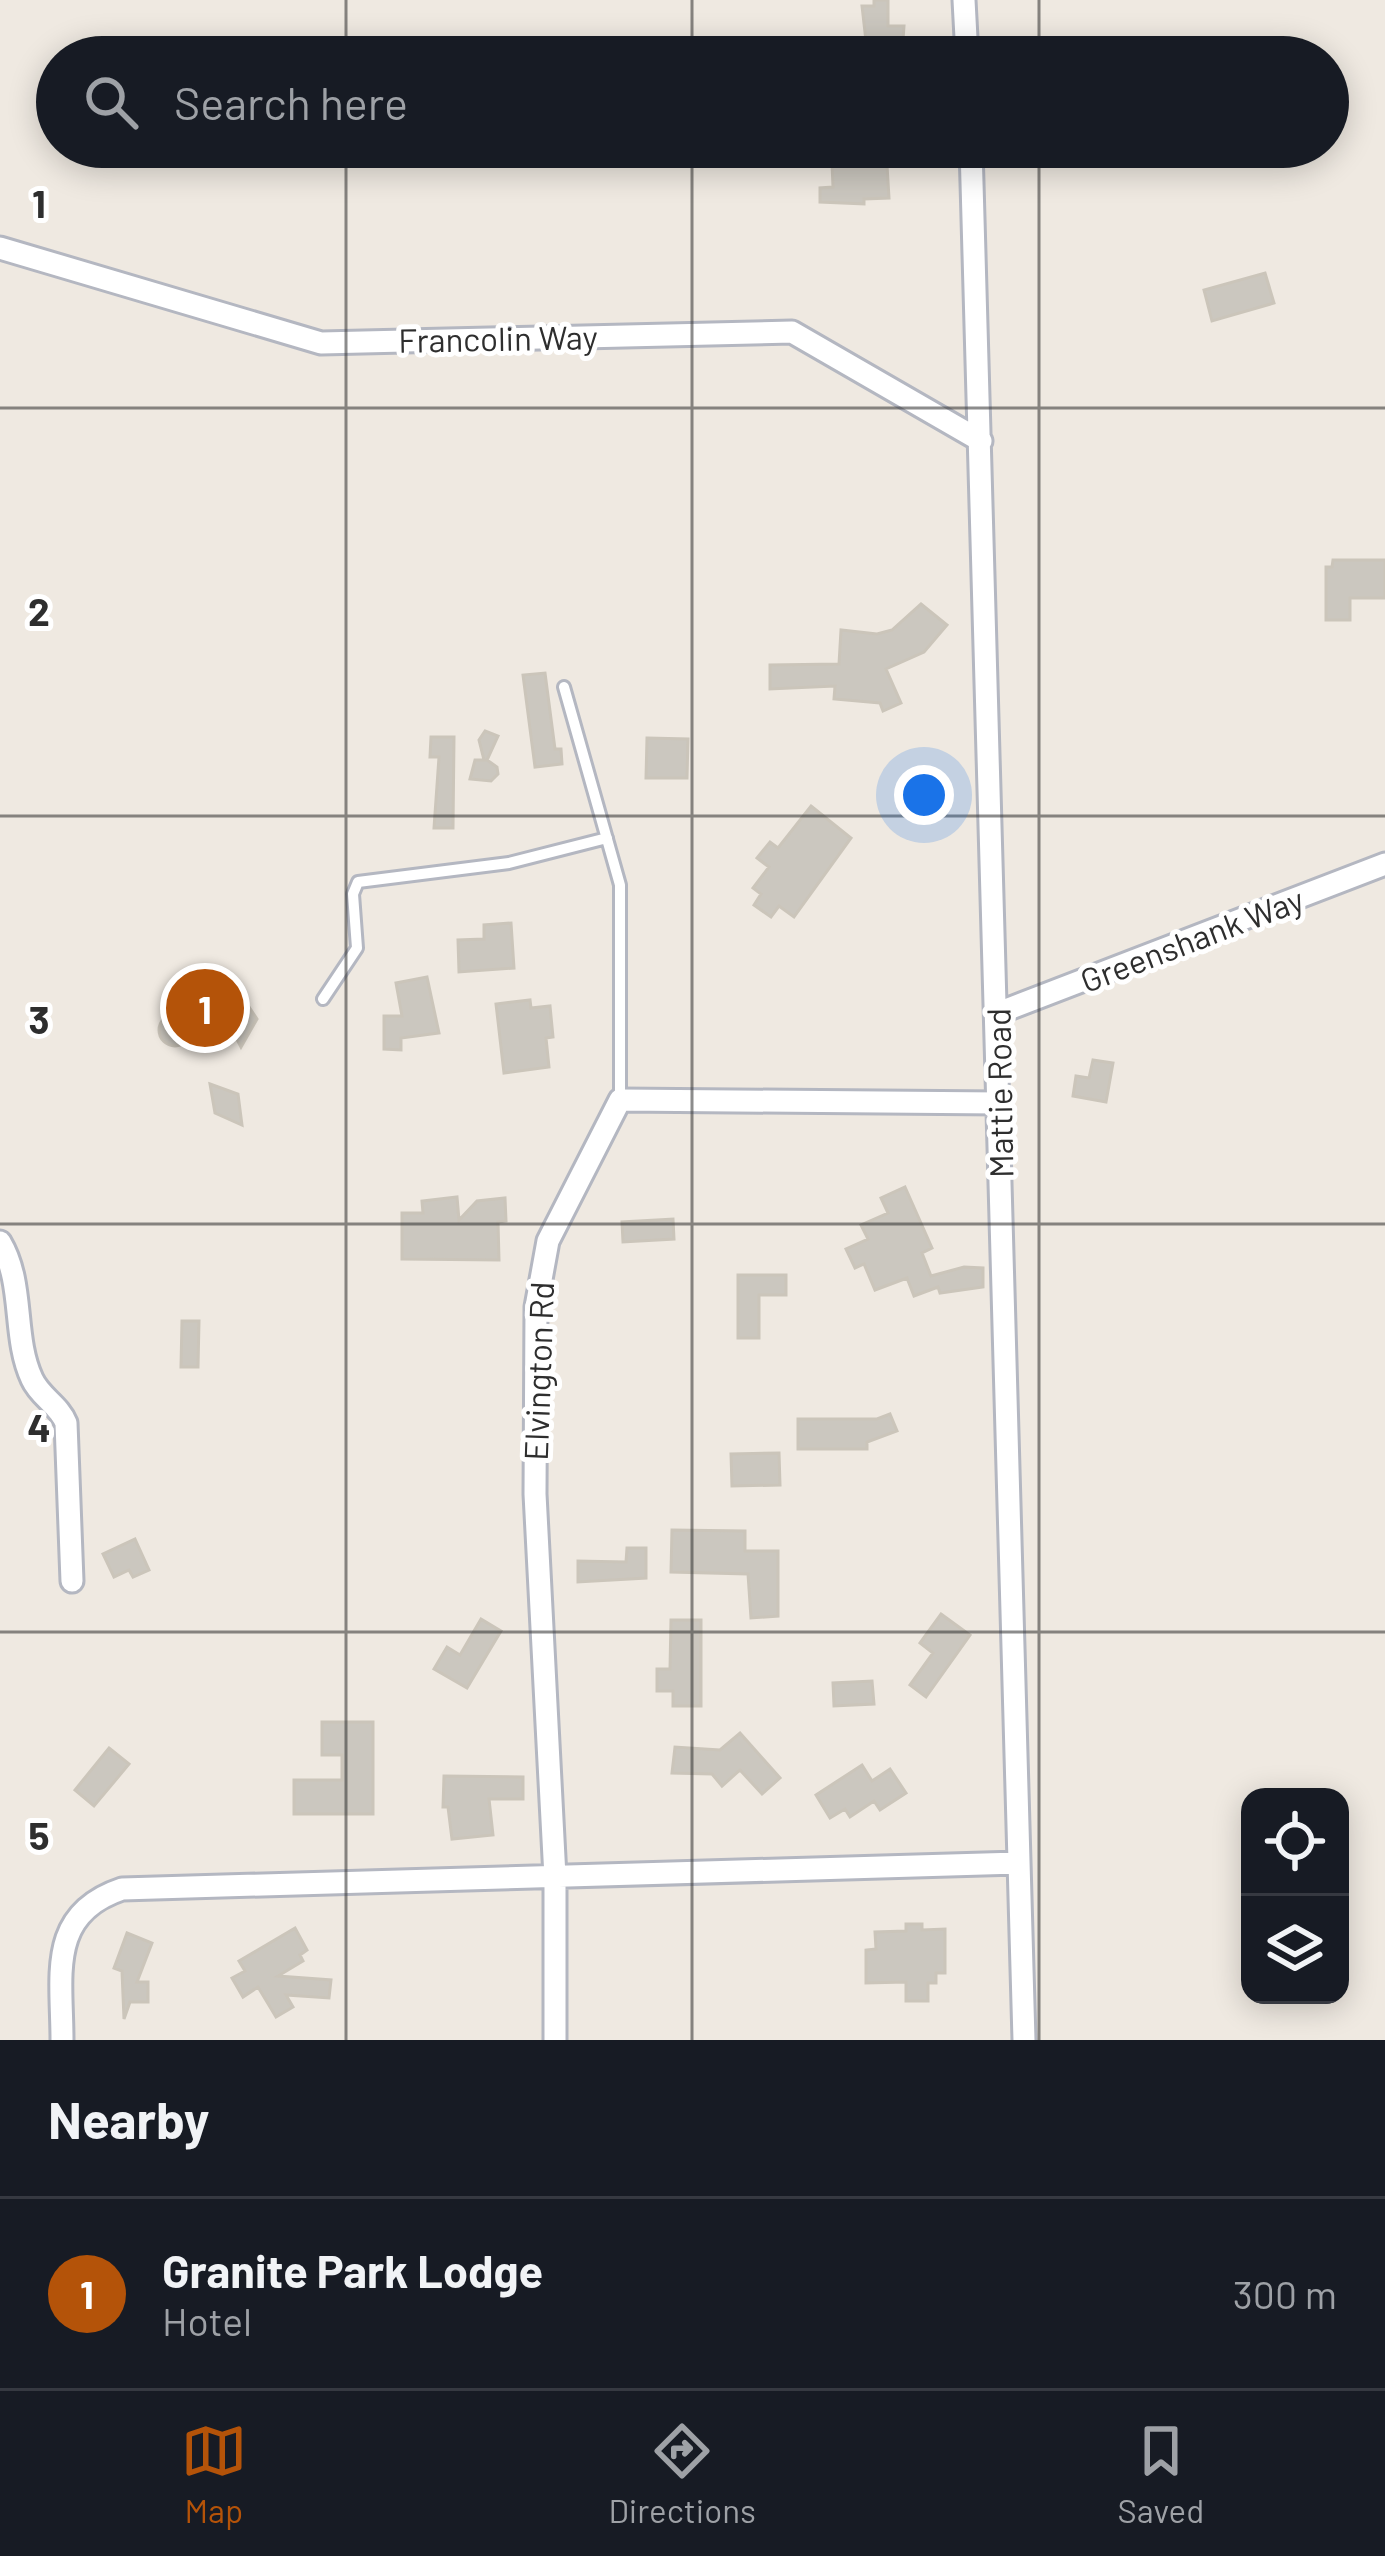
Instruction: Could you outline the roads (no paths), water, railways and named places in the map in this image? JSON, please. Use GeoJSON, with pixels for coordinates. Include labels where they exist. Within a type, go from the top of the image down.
{"type":"FeatureCollection","features":[{"type":"Feature","properties":{"kind":"street"},"geometry":{"type":"LineString","coordinates":[[964,0],[966,36]]}},
{"type":"Feature","properties":{"kind":"street","name":"Mattie Road"},"geometry":{"type":"LineString","coordinates":[[972,168],[1024,2040]]}},
{"type":"Feature","properties":{"kind":"street","name":"Francolin Way"},"geometry":{"type":"LineString","coordinates":[[0,248],[321,343],[792,332],[981,441]]}},
{"type":"Feature","properties":{"kind":"street","name":"Greenshank Way"},"geometry":{"type":"LineString","coordinates":[[998,1013],[1385,864]]}},
{"type":"Feature","properties":{"kind":"street"},"geometry":{"type":"LineString","coordinates":[[620,1100],[1000,1103]]}},
{"type":"Feature","properties":{"kind":"street","name":"Elvington Rd"},"geometry":{"type":"LineString","coordinates":[[555,2040],[555,1877],[536,1494],[536,1307],[548,1241],[620,1100]]}},
{"type":"Feature","properties":{"kind":"street"},"geometry":{"type":"LineString","coordinates":[[0,1242],[13,1268],[32,1379],[61,1409],[66,1423],[72,1581]]}},
{"type":"Feature","properties":{"kind":"street"},"geometry":{"type":"LineString","coordinates":[[62,2040],[65,1937],[76,1916],[90,1904],[122,1889],[1018,1863]]}},
{"type":"Feature","properties":{"kind":"lane"},"geometry":{"type":"LineString","coordinates":[[564,687],[620,886],[620,1100]]}},
{"type":"Feature","properties":{"kind":"lane"},"geometry":{"type":"LineString","coordinates":[[323,999],[357,948],[352,893],[358,882],[509,862],[607,838]]}},
{"type":"Feature","properties":{"kind":"place","name":"Granite Park Lodge"},"geometry":{"type":"Point","coordinates":[205,1008]}}]}
